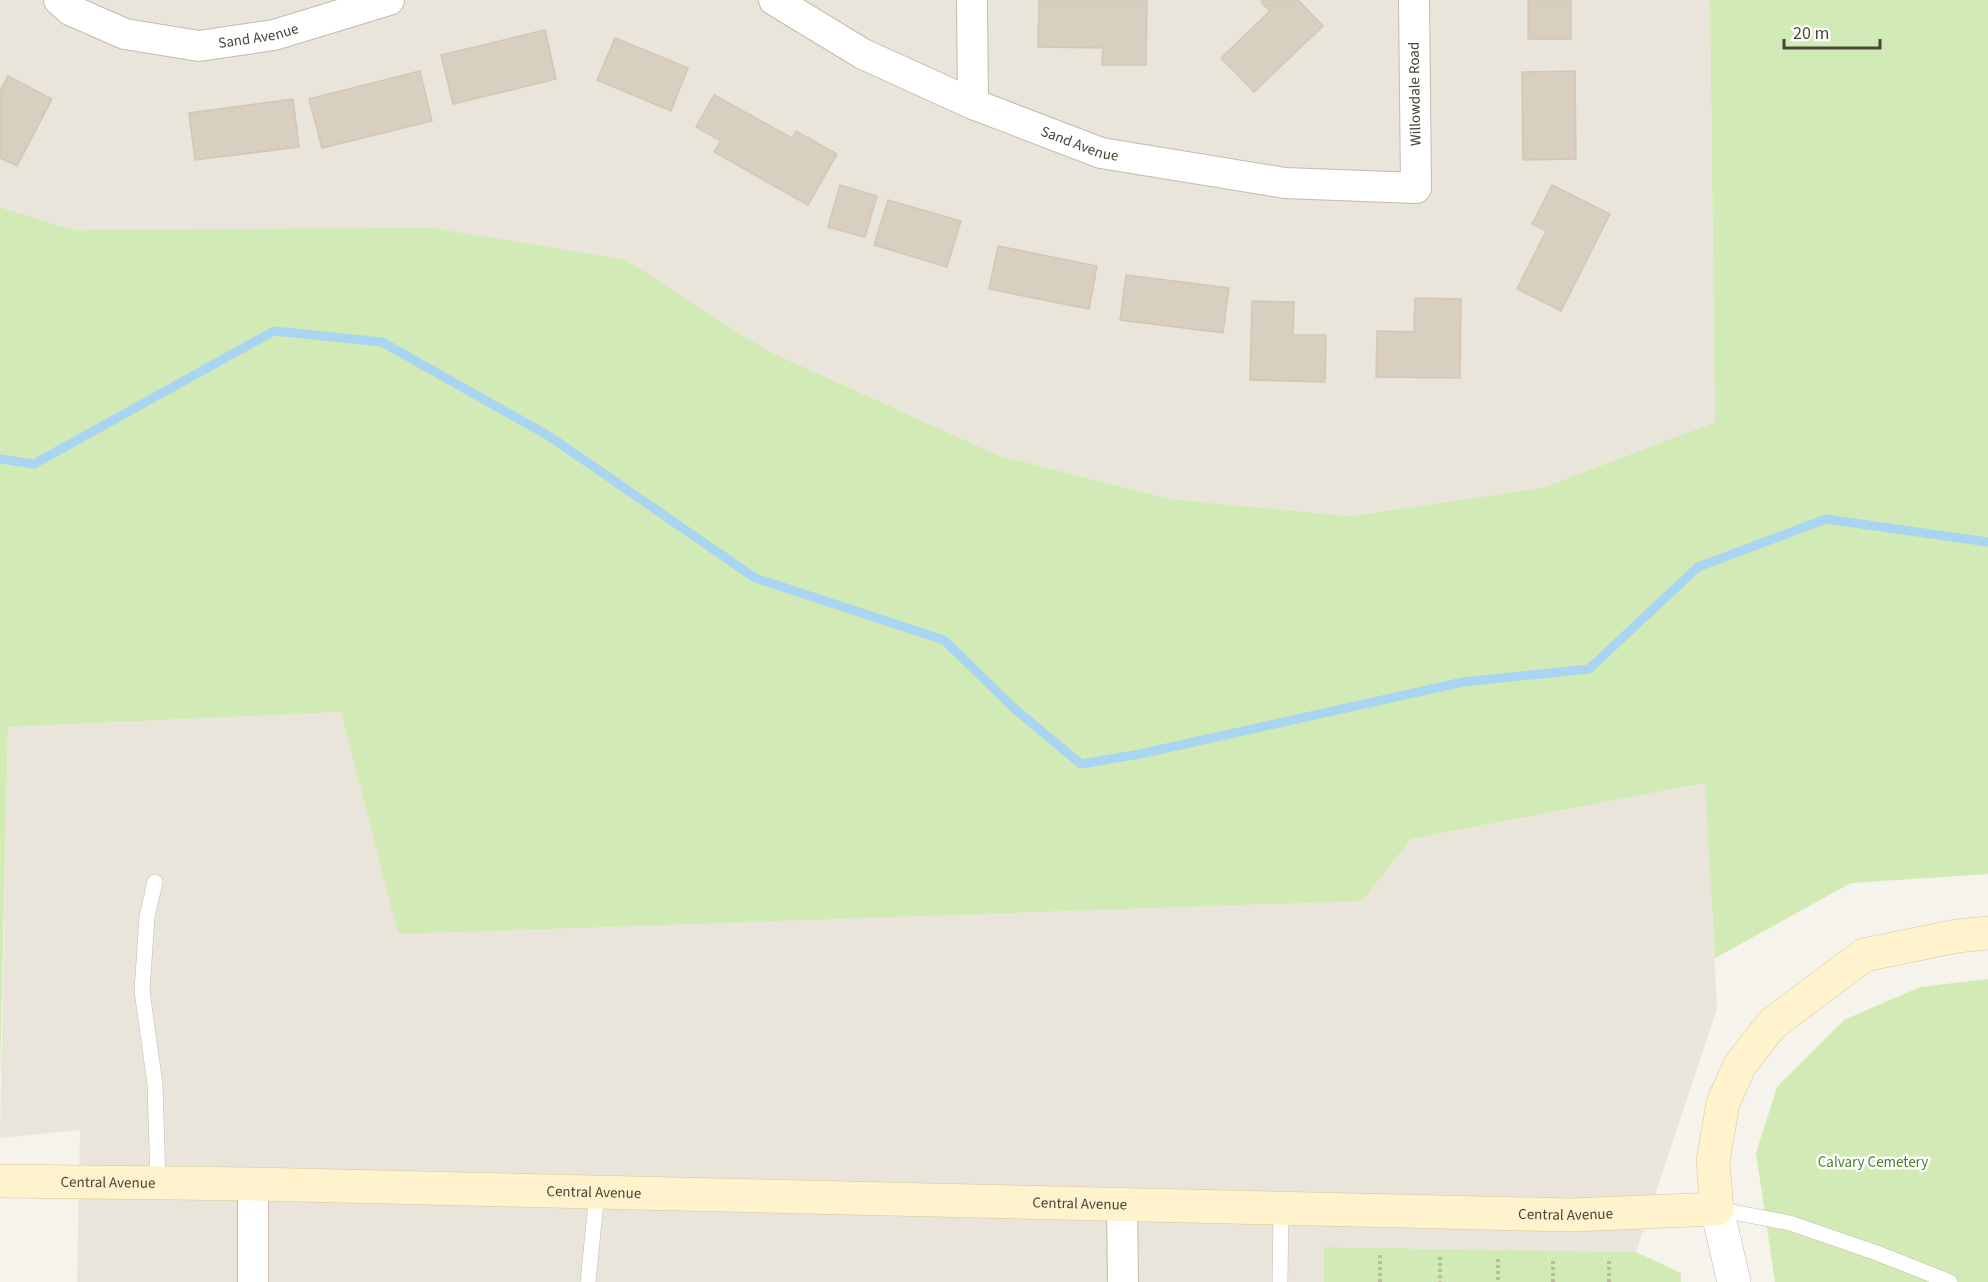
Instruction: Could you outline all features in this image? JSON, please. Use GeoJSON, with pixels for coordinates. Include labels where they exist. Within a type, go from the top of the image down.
{"type":"FeatureCollection","features":[{"type":"Feature","properties":{"kind":"main road"},"geometry":{"type":"LineString","coordinates":[[1717,1209],[1713,1161],[1723,1103],[1740,1065],[1772,1024],[1864,955],[1957,936],[1988,933]]}},
{"type":"Feature","properties":{"kind":"main road","name":"Central Avenue"},"geometry":{"type":"LineString","coordinates":[[0,1181],[253,1184],[1572,1215],[1717,1209]]}},
{"type":"Feature","properties":{"kind":"street","name":"Sand Avenue"},"geometry":{"type":"LineString","coordinates":[[59,0],[70,10],[125,34],[199,46],[274,35],[389,0]]}},
{"type":"Feature","properties":{"kind":"street","name":"Sand Avenue"},"geometry":{"type":"LineString","coordinates":[[774,0],[863,54],[973,104],[1101,153],[1285,183],[1416,188]]}},
{"type":"Feature","properties":{"kind":"street"},"geometry":{"type":"LineString","coordinates":[[972,0],[973,104]]}},
{"type":"Feature","properties":{"kind":"street","name":"Willowdale Road"},"geometry":{"type":"LineString","coordinates":[[1414,0],[1416,188]]}},
{"type":"Feature","properties":{"kind":"street"},"geometry":{"type":"LineString","coordinates":[[253,1184],[253,1282]]}},
{"type":"Feature","properties":{"kind":"street"},"geometry":{"type":"LineString","coordinates":[[1122,1204],[1123,1282]]}},
{"type":"Feature","properties":{"kind":"street"},"geometry":{"type":"LineString","coordinates":[[1717,1209],[1734,1282]]}},
{"type":"Feature","properties":{"kind":"lane"},"geometry":{"type":"LineString","coordinates":[[155,882],[147,917],[142,991],[155,1084],[159,1183]]}},
{"type":"Feature","properties":{"kind":"lane"},"geometry":{"type":"LineString","coordinates":[[588,1282],[597,1192]]}},
{"type":"Feature","properties":{"kind":"lane"},"geometry":{"type":"LineString","coordinates":[[1280,1282],[1281,1208]]}},
{"type":"Feature","properties":{"kind":"lane"},"geometry":{"type":"LineString","coordinates":[[1717,1209],[1790,1223],[1877,1253],[1950,1282]]}},
{"type":"Feature","properties":{"kind":"path"},"geometry":{"type":"LineString","coordinates":[[1380,1256],[1380,1282]]}},
{"type":"Feature","properties":{"kind":"path"},"geometry":{"type":"LineString","coordinates":[[1440,1257],[1440,1282]]}},
{"type":"Feature","properties":{"kind":"path"},"geometry":{"type":"LineString","coordinates":[[1498,1259],[1498,1282]]}},
{"type":"Feature","properties":{"kind":"path"},"geometry":{"type":"LineString","coordinates":[[1553,1261],[1553,1282]]}},
{"type":"Feature","properties":{"kind":"path"},"geometry":{"type":"LineString","coordinates":[[1609,1261],[1609,1282]]}},
{"type":"Feature","properties":{"kind":"shaded area"},"geometry":{"type":"Polygon","coordinates":[[[0,0],[1710,0],[1715,422],[1542,488],[1350,516],[1170,499],[1000,456],[766,350],[626,260],[227,230],[73,230],[0,207],[0,0]]]}},
{"type":"Feature","properties":{"kind":"shaded area"},"geometry":{"type":"Polygon","coordinates":[[[341,712],[398,933],[1362,901],[1411,839],[1706,783],[1717,1009],[1636,1252],[1324,1247],[1324,1282],[77,1282],[80,1130],[0,1138],[8,727],[341,712]]]}},
{"type":"Feature","properties":{"kind":"green space"},"geometry":{"type":"Polygon","coordinates":[[[1710,0],[1988,0],[1988,874],[1851,883],[1715,958],[1705,783],[1411,839],[1362,901],[398,934],[341,712],[8,727],[0,1078],[0,207],[73,230],[432,228],[626,260],[766,350],[1000,456],[1170,499],[1350,516],[1542,488],[1715,422],[1710,0]]]}},
{"type":"Feature","properties":{"kind":"green space","name":"Calvary Cemetery"},"geometry":{"type":"Polygon","coordinates":[[[1988,979],[1988,1282],[1775,1282],[1756,1153],[1777,1087],[1844,1020],[1920,987],[1988,979]]]}},
{"type":"Feature","properties":{"kind":"green space"},"geometry":{"type":"Polygon","coordinates":[[[1324,1247],[1636,1252],[1681,1273],[1681,1282],[1324,1282],[1324,1247]]]}},
{"type":"Feature","properties":{"kind":"building"},"geometry":{"type":"Polygon","coordinates":[[[1039,0],[1147,0],[1146,65],[1102,65],[1103,48],[1038,47],[1039,0]]]}},
{"type":"Feature","properties":{"kind":"building"},"geometry":{"type":"Polygon","coordinates":[[[1263,0],[1298,0],[1323,26],[1254,92],[1221,58],[1270,11],[1261,2],[1263,0]]]}},
{"type":"Feature","properties":{"kind":"building"},"geometry":{"type":"Polygon","coordinates":[[[1528,0],[1571,0],[1571,39],[1528,39],[1528,0]]]}},
{"type":"Feature","properties":{"kind":"building"},"geometry":{"type":"Polygon","coordinates":[[[545,30],[556,79],[453,104],[441,55],[545,30]]]}},
{"type":"Feature","properties":{"kind":"building"},"geometry":{"type":"Polygon","coordinates":[[[615,38],[688,68],[671,111],[597,80],[615,38]]]}},
{"type":"Feature","properties":{"kind":"building"},"geometry":{"type":"Polygon","coordinates":[[[420,71],[432,121],[322,148],[309,99],[420,71]]]}},
{"type":"Feature","properties":{"kind":"building"},"geometry":{"type":"Polygon","coordinates":[[[1575,71],[1576,159],[1523,160],[1522,72],[1575,71]]]}},
{"type":"Feature","properties":{"kind":"building"},"geometry":{"type":"Polygon","coordinates":[[[8,76],[52,99],[17,166],[0,158],[0,91],[8,76]]]}},
{"type":"Feature","properties":{"kind":"building"},"geometry":{"type":"Polygon","coordinates":[[[714,95],[792,138],[796,131],[837,154],[808,205],[714,152],[721,141],[696,127],[714,95]]]}},
{"type":"Feature","properties":{"kind":"building"},"geometry":{"type":"Polygon","coordinates":[[[293,99],[299,147],[195,160],[189,113],[293,99]]]}},
{"type":"Feature","properties":{"kind":"building"},"geometry":{"type":"Polygon","coordinates":[[[840,185],[877,196],[865,237],[828,227],[840,185]]]}},
{"type":"Feature","properties":{"kind":"building"},"geometry":{"type":"Polygon","coordinates":[[[1552,185],[1610,214],[1561,311],[1517,289],[1546,231],[1532,224],[1552,185]]]}},
{"type":"Feature","properties":{"kind":"building"},"geometry":{"type":"Polygon","coordinates":[[[888,200],[961,221],[947,267],[874,245],[888,200]]]}},
{"type":"Feature","properties":{"kind":"building"},"geometry":{"type":"Polygon","coordinates":[[[998,246],[1097,266],[1089,309],[989,289],[998,246]]]}},
{"type":"Feature","properties":{"kind":"building"},"geometry":{"type":"Polygon","coordinates":[[[1126,275],[1229,288],[1223,333],[1120,320],[1126,275]]]}},
{"type":"Feature","properties":{"kind":"building"},"geometry":{"type":"Polygon","coordinates":[[[1415,298],[1461,299],[1460,378],[1376,377],[1377,331],[1414,332],[1415,298]]]}},
{"type":"Feature","properties":{"kind":"building"},"geometry":{"type":"Polygon","coordinates":[[[1252,301],[1294,302],[1293,335],[1326,335],[1325,382],[1250,380],[1252,301]]]}},
{"type":"Feature","properties":{"kind":"waterway"},"geometry":{"type":"LineString","coordinates":[[0,459],[34,464],[274,331],[382,342],[549,436],[755,578],[944,640],[1016,710],[1081,764],[1140,754],[1463,682],[1589,669],[1698,567],[1826,519],[1988,542]]}}]}
